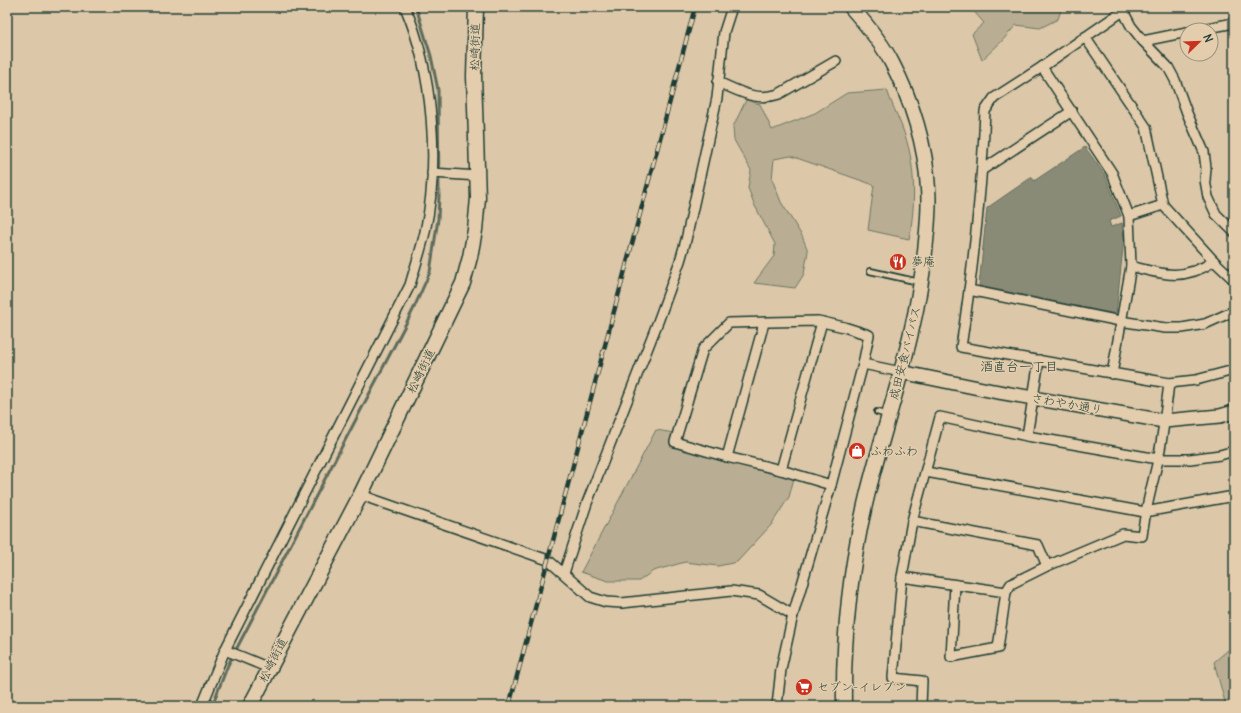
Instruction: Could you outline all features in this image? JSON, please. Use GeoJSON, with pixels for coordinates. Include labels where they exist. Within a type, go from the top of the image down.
{"type":"FeatureCollection","features":[{"type":"Feature","properties":{"kind":"main road","name":"松崎街道"},"geometry":{"type":"LineString","coordinates":[[250,706],[360,494],[462,283],[470,256],[475,230],[478,198],[474,76],[476,7]]}},
{"type":"Feature","properties":{"kind":"main road","name":"成田安食バイパス"},"geometry":{"type":"LineString","coordinates":[[844,706],[844,676],[850,582],[883,414],[901,372],[922,282],[927,235],[929,189],[919,132],[902,85],[892,62],[854,10]]}},
{"type":"Feature","properties":{"kind":"street"},"geometry":{"type":"LineString","coordinates":[[202,706],[227,650],[410,285],[425,232],[434,173],[430,105],[425,68],[405,7]]}},
{"type":"Feature","properties":{"kind":"street"},"geometry":{"type":"LineString","coordinates":[[564,573],[587,503],[680,261],[694,206],[717,98],[724,32],[732,7]]}},
{"type":"Feature","properties":{"kind":"street"},"geometry":{"type":"LineString","coordinates":[[1234,232],[1216,214],[1208,197],[1205,180],[1206,168],[1204,152],[1168,66],[1131,26],[1122,9],[1085,38],[994,98],[986,107],[982,170],[969,290],[961,346],[1169,383],[1196,380],[1234,370]]}},
{"type":"Feature","properties":{"kind":"street"},"geometry":{"type":"LineString","coordinates":[[1219,26],[1234,23]]}},
{"type":"Feature","properties":{"kind":"street"},"geometry":{"type":"LineString","coordinates":[[1144,41],[1179,34]]}},
{"type":"Feature","properties":{"kind":"street"},"geometry":{"type":"LineString","coordinates":[[1085,38],[1146,127],[1163,205],[1214,261],[1234,280]]}},
{"type":"Feature","properties":{"kind":"street"},"geometry":{"type":"LineString","coordinates":[[718,82],[754,97],[769,97],[779,94],[836,62]]}},
{"type":"Feature","properties":{"kind":"street"},"geometry":{"type":"LineString","coordinates":[[1042,67],[1112,173],[1129,216],[1131,266],[1120,321],[1112,374]]}},
{"type":"Feature","properties":{"kind":"street"},"geometry":{"type":"LineString","coordinates":[[982,170],[1072,112]]}},
{"type":"Feature","properties":{"kind":"street"},"geometry":{"type":"LineString","coordinates":[[434,173],[478,176]]}},
{"type":"Feature","properties":{"kind":"street"},"geometry":{"type":"LineString","coordinates":[[1129,216],[1163,205]]}},
{"type":"Feature","properties":{"kind":"street"},"geometry":{"type":"LineString","coordinates":[[1131,266],[1173,276],[1196,271],[1214,261]]}},
{"type":"Feature","properties":{"kind":"street"},"geometry":{"type":"LineString","coordinates":[[969,290],[1120,321],[1165,328],[1182,328],[1205,324],[1234,311]]}},
{"type":"Feature","properties":{"kind":"street"},"geometry":{"type":"LineString","coordinates":[[776,706],[781,670],[793,615],[831,485],[870,335],[818,321],[729,323],[703,349],[675,442],[831,485]]}},
{"type":"Feature","properties":{"kind":"street"},"geometry":{"type":"LineString","coordinates":[[781,470],[822,322]]}},
{"type":"Feature","properties":{"kind":"street"},"geometry":{"type":"LineString","coordinates":[[727,457],[764,323]]}},
{"type":"Feature","properties":{"kind":"street"},"geometry":{"type":"LineString","coordinates":[[1027,436],[1039,360]]}},
{"type":"Feature","properties":{"kind":"street"},"geometry":{"type":"LineString","coordinates":[[863,364],[901,372]]}},
{"type":"Feature","properties":{"kind":"street","name":"さわやか通り"},"geometry":{"type":"LineString","coordinates":[[901,372],[1033,398],[1164,421],[1220,416],[1234,412]]}},
{"type":"Feature","properties":{"kind":"street"},"geometry":{"type":"LineString","coordinates":[[955,585],[951,657],[998,648],[1006,592],[1011,584],[1047,566],[1123,534],[1142,536],[1145,512],[1158,459],[1169,383]]}},
{"type":"Feature","properties":{"kind":"street"},"geometry":{"type":"LineString","coordinates":[[921,706],[922,681],[893,678],[902,577],[912,521],[940,417],[1027,436],[1158,459],[1190,459],[1220,455],[1234,451]]}},
{"type":"Feature","properties":{"kind":"street"},"geometry":{"type":"LineString","coordinates":[[926,472],[1145,512],[1234,496]]}},
{"type":"Feature","properties":{"kind":"street"},"geometry":{"type":"LineString","coordinates":[[360,494],[548,560],[590,597],[606,602],[622,603],[731,591],[759,595],[793,615]]}},
{"type":"Feature","properties":{"kind":"street"},"geometry":{"type":"LineString","coordinates":[[912,521],[1038,545],[1047,566]]}},
{"type":"Feature","properties":{"kind":"street"},"geometry":{"type":"LineString","coordinates":[[902,577],[1006,592]]}},
{"type":"Feature","properties":{"kind":"street"},"geometry":{"type":"LineString","coordinates":[[227,650],[269,668]]}},
{"type":"Feature","properties":{"kind":"lane"},"geometry":{"type":"LineString","coordinates":[[870,271],[922,282]]}},
{"type":"Feature","properties":{"kind":"shaded area"},"geometry":{"type":"Polygon","coordinates":[[[970,7],[1062,7],[1058,19],[1040,28],[1016,25],[982,60],[972,34],[984,23],[970,7]]]}},
{"type":"Feature","properties":{"kind":"shaded area"},"geometry":{"type":"Polygon","coordinates":[[[887,90],[907,140],[910,154],[914,197],[909,239],[868,230],[874,185],[791,156],[774,159],[772,179],[781,202],[802,236],[808,251],[804,274],[795,288],[754,283],[774,256],[775,244],[755,206],[748,188],[751,170],[734,140],[733,127],[746,100],[760,104],[772,130],[815,113],[847,93],[887,90]]]}},
{"type":"Feature","properties":{"kind":"shaded area"},"geometry":{"type":"Polygon","coordinates":[[[1085,147],[1105,175],[1121,216],[1109,221],[1111,227],[1122,223],[1124,238],[1116,314],[979,286],[987,208],[1032,177],[1034,181],[1085,147]]]}},
{"type":"Feature","properties":{"kind":"shaded area"},"geometry":{"type":"Polygon","coordinates":[[[656,430],[674,433],[670,446],[794,478],[789,497],[771,525],[737,562],[718,566],[685,562],[653,571],[639,581],[608,581],[581,572],[656,430]]]}},
{"type":"Feature","properties":{"kind":"shaded area"},"geometry":{"type":"Polygon","coordinates":[[[1234,645],[1234,706],[1226,706],[1214,662],[1234,645]]]}},
{"type":"Feature","properties":{"kind":"waterway"},"geometry":{"type":"LineString","coordinates":[[212,706],[228,665],[413,310],[430,272],[438,219],[438,90],[431,56],[416,7]]}},
{"type":"Feature","properties":{"kind":"railway"},"geometry":{"type":"LineString","coordinates":[[509,706],[695,7]]}},
{"type":"Feature","properties":{"kind":"place","name":"夢庵"},"geometry":{"type":"Point","coordinates":[898,262]}},
{"type":"Feature","properties":{"kind":"place","name":"ふわふわ"},"geometry":{"type":"Point","coordinates":[857,451]}},
{"type":"Feature","properties":{"kind":"place","name":"セブン-イレブン"},"geometry":{"type":"Point","coordinates":[804,687]}},
{"type":"Feature","properties":{"kind":"district","name":"酒直台一丁目"},"geometry":{"type":"Point","coordinates":[1019,366]}}]}
